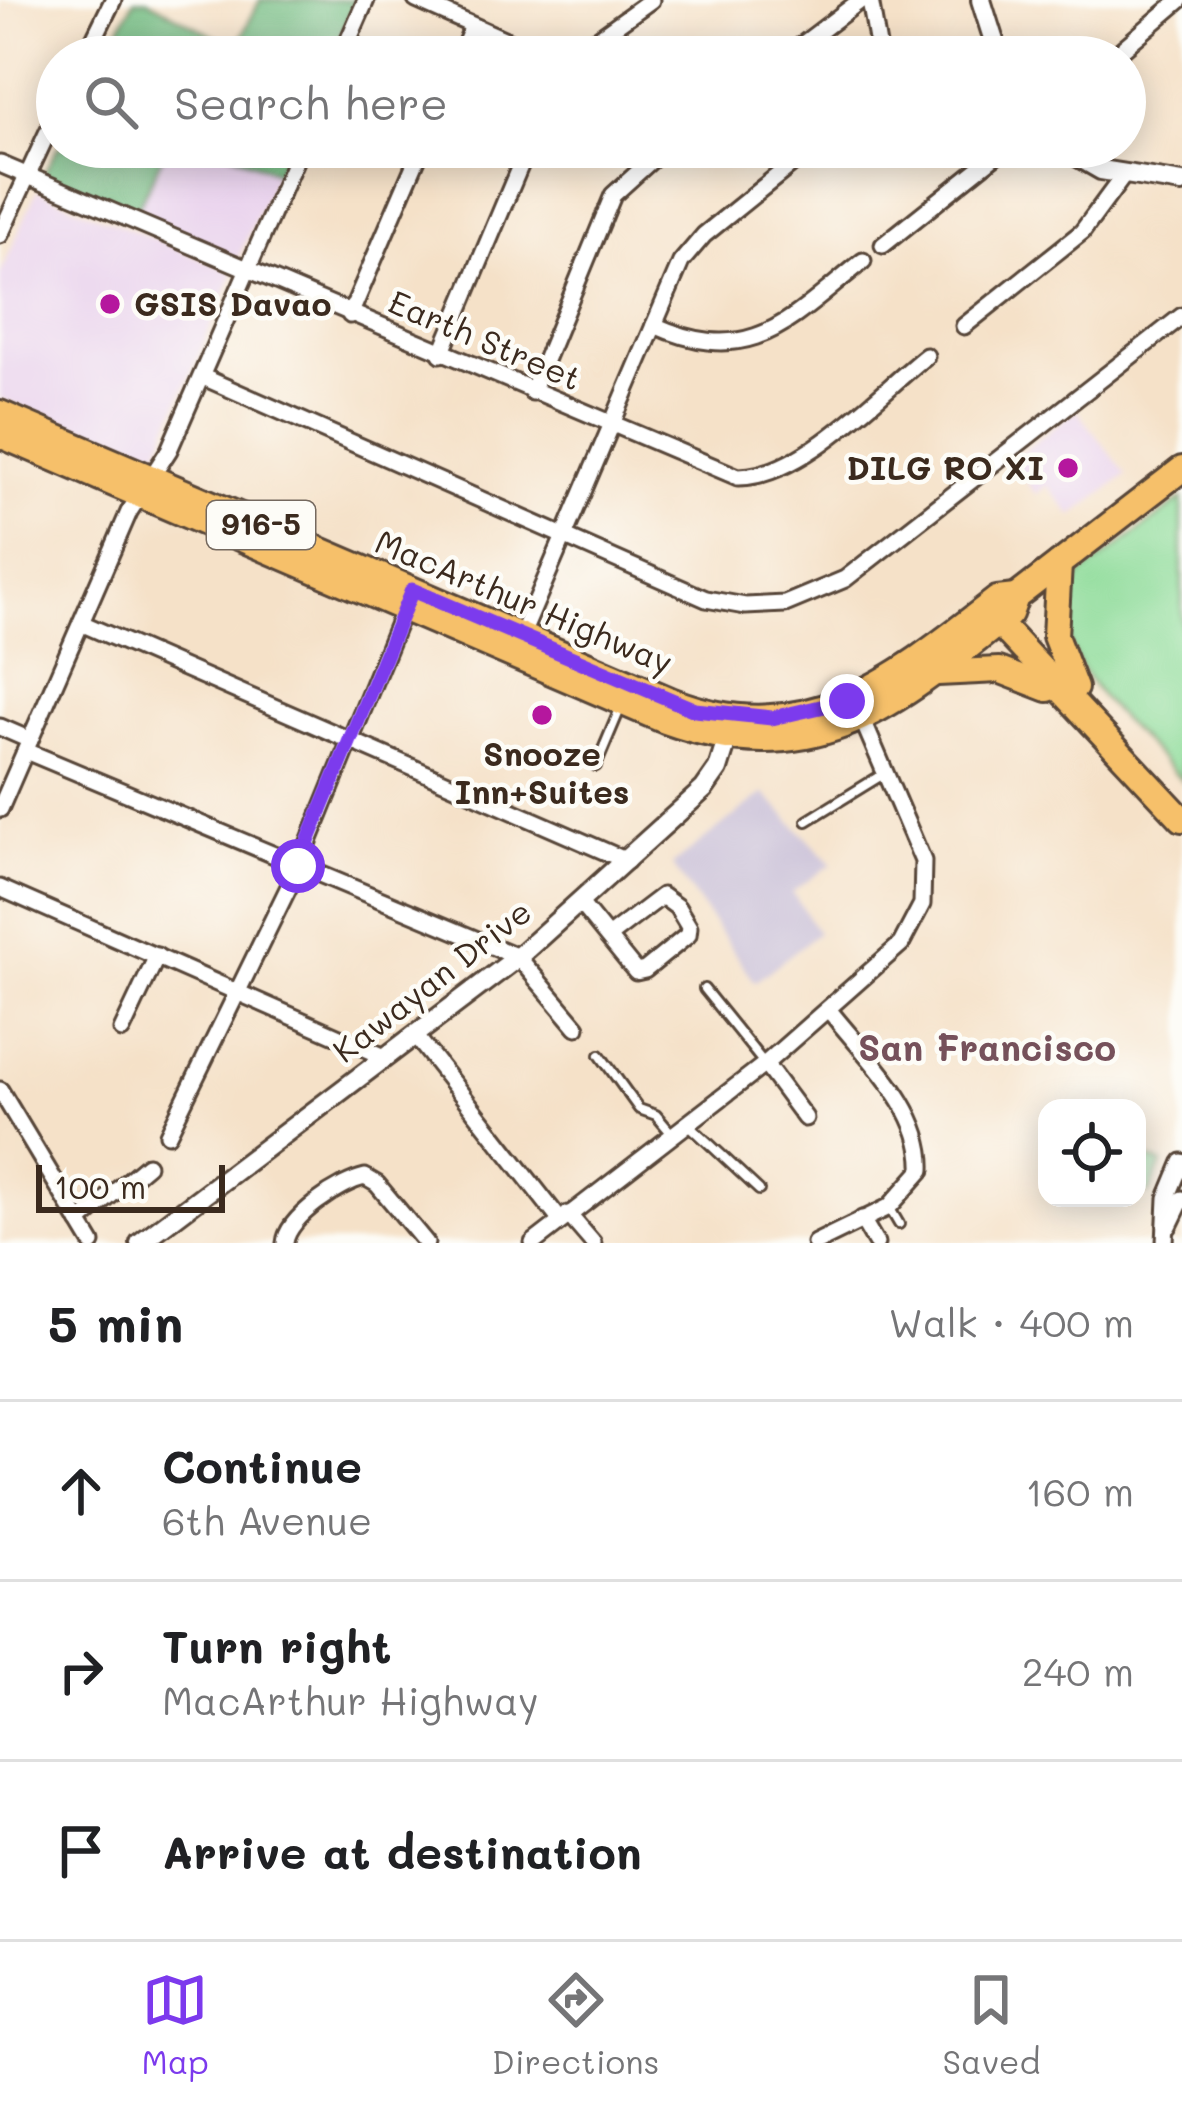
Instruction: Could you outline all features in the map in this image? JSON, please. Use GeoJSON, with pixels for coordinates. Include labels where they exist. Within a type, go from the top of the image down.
{"type":"FeatureCollection","features":[{"type":"Feature","properties":{"kind":"main road","name":"MacArthur Highway"},"geometry":{"type":"LineString","coordinates":[[0,413],[146,486],[517,646],[695,710],[772,718],[847,701],[889,681],[1001,608],[1182,469]]}},
{"type":"Feature","properties":{"kind":"main road","name":"MacArthur Highway"},"geometry":{"type":"LineString","coordinates":[[0,435],[146,486]]}},
{"type":"Feature","properties":{"kind":"main road"},"geometry":{"type":"LineString","coordinates":[[1059,564],[1055,635],[1069,693]]}},
{"type":"Feature","properties":{"kind":"main road","name":"MacArthur Highway"},"geometry":{"type":"LineString","coordinates":[[517,646],[622,703],[679,726],[728,737],[791,738],[863,721],[935,673],[1001,608]]}},
{"type":"Feature","properties":{"kind":"main road"},"geometry":{"type":"LineString","coordinates":[[1001,608],[1069,693],[1182,819]]}},
{"type":"Feature","properties":{"kind":"main road"},"geometry":{"type":"LineString","coordinates":[[935,673],[1009,671],[1069,693]]}},
{"type":"Feature","properties":{"kind":"street"},"geometry":{"type":"LineString","coordinates":[[95,36],[113,0]]}},
{"type":"Feature","properties":{"kind":"street"},"geometry":{"type":"LineString","coordinates":[[350,36],[366,0]]}},
{"type":"Feature","properties":{"kind":"street"},"geometry":{"type":"LineString","coordinates":[[416,0],[492,36]]}},
{"type":"Feature","properties":{"kind":"street"},"geometry":{"type":"LineString","coordinates":[[601,36],[651,0]]}},
{"type":"Feature","properties":{"kind":"street"},"geometry":{"type":"LineString","coordinates":[[815,36],[866,0],[875,36]]}},
{"type":"Feature","properties":{"kind":"street"},"geometry":{"type":"LineString","coordinates":[[1138,36],[1180,0]]}},
{"type":"Feature","properties":{"kind":"street"},"geometry":{"type":"LineString","coordinates":[[984,2],[993,36]]}},
{"type":"Feature","properties":{"kind":"street"},"geometry":{"type":"LineString","coordinates":[[469,36],[472,28]]}},
{"type":"Feature","properties":{"kind":"street"},"geometry":{"type":"LineString","coordinates":[[0,235],[36,153]]}},
{"type":"Feature","properties":{"kind":"street","name":"Earth Street"},"geometry":{"type":"LineString","coordinates":[[0,164],[716,469],[759,477],[794,462],[926,356]]}},
{"type":"Feature","properties":{"kind":"street"},"geometry":{"type":"LineString","coordinates":[[0,809],[81,623],[203,377],[292,168]]}},
{"type":"Feature","properties":{"kind":"street"},"geometry":{"type":"LineString","coordinates":[[350,315],[413,168]]}},
{"type":"Feature","properties":{"kind":"street"},"geometry":{"type":"LineString","coordinates":[[441,354],[519,168]]}},
{"type":"Feature","properties":{"kind":"street"},"geometry":{"type":"LineString","coordinates":[[532,392],[614,195],[643,168]]}},
{"type":"Feature","properties":{"kind":"street"},"geometry":{"type":"LineString","coordinates":[[517,646],[689,250],[788,168]]}},
{"type":"Feature","properties":{"kind":"street"},"geometry":{"type":"LineString","coordinates":[[883,245],[980,168]]}},
{"type":"Feature","properties":{"kind":"street"},"geometry":{"type":"LineString","coordinates":[[1101,168],[1182,183]]}},
{"type":"Feature","properties":{"kind":"street"},"geometry":{"type":"LineString","coordinates":[[964,326],[1082,232],[1109,202],[1124,175]]}},
{"type":"Feature","properties":{"kind":"street"},"geometry":{"type":"LineString","coordinates":[[654,325],[703,344],[754,340],[788,321],[863,261]]}},
{"type":"Feature","properties":{"kind":"street"},"geometry":{"type":"LineString","coordinates":[[203,377],[706,599],[745,606],[785,604],[826,589],[866,565],[1182,316]]}},
{"type":"Feature","properties":{"kind":"street"},"geometry":{"type":"LineString","coordinates":[[168,1134],[298,866],[408,599]]}},
{"type":"Feature","properties":{"kind":"street"},"geometry":{"type":"LineString","coordinates":[[81,623],[627,861]]}},
{"type":"Feature","properties":{"kind":"street"},"geometry":{"type":"LineString","coordinates":[[533,1243],[765,1064],[902,944],[922,904],[923,861],[863,721]]}},
{"type":"Feature","properties":{"kind":"street"},"geometry":{"type":"LineString","coordinates":[[0,727],[28,745],[298,866],[518,957],[577,1027]]}},
{"type":"Feature","properties":{"kind":"street","name":"Kawayan Drive"},"geometry":{"type":"LineString","coordinates":[[140,1243],[518,957],[709,783],[728,737]]}},
{"type":"Feature","properties":{"kind":"street"},"geometry":{"type":"LineString","coordinates":[[0,888],[385,1057]]}},
{"type":"Feature","properties":{"kind":"street"},"geometry":{"type":"LineString","coordinates":[[580,903],[608,937],[640,972],[688,935],[689,928],[677,907],[662,896],[608,937]]}},
{"type":"Feature","properties":{"kind":"street"},"geometry":{"type":"LineString","coordinates":[[122,1030],[157,956]]}},
{"type":"Feature","properties":{"kind":"street"},"geometry":{"type":"LineString","coordinates":[[815,1243],[890,1208],[919,1180],[922,1159],[915,1126],[829,1010]]}},
{"type":"Feature","properties":{"kind":"street"},"geometry":{"type":"LineString","coordinates":[[415,1035],[564,1217],[593,1243]]}},
{"type":"Feature","properties":{"kind":"street"},"geometry":{"type":"LineString","coordinates":[[765,1064],[805,1118]]}},
{"type":"Feature","properties":{"kind":"street"},"geometry":{"type":"LineString","coordinates":[[2,1096],[92,1243]]}},
{"type":"Feature","properties":{"kind":"street"},"geometry":{"type":"LineString","coordinates":[[1166,1239],[1167,1198],[1182,1162]]}},
{"type":"Feature","properties":{"kind":"street"},"geometry":{"type":"LineString","coordinates":[[79,1222],[147,1165]]}},
{"type":"Feature","properties":{"kind":"street"},"geometry":{"type":"LineString","coordinates":[[285,1239],[294,1222],[352,1180],[365,1178],[377,1184],[426,1243]]}},
{"type":"Feature","properties":{"kind":"street"},"geometry":{"type":"LineString","coordinates":[[1166,1239],[1182,1199]]}},
{"type":"Feature","properties":{"kind":"street"},"geometry":{"type":"LineString","coordinates":[[862,1220],[876,1243]]}},
{"type":"Feature","properties":{"kind":"lane"},"geometry":{"type":"LineString","coordinates":[[596,766],[622,703]]}},
{"type":"Feature","properties":{"kind":"lane"},"geometry":{"type":"LineString","coordinates":[[807,821],[886,772]]}},
{"type":"Feature","properties":{"kind":"lane"},"geometry":{"type":"LineString","coordinates":[[704,988],[765,1064]]}},
{"type":"Feature","properties":{"kind":"lane"},"geometry":{"type":"LineString","coordinates":[[600,1055],[641,1112],[656,1115],[672,1134]]}},
{"type":"Feature","properties":{"kind":"lane"},"geometry":{"type":"LineString","coordinates":[[687,1123],[759,1190]]}},
{"type":"Feature","properties":{"kind":"lane"},"geometry":{"type":"LineString","coordinates":[[890,1208],[899,1224]]}},
{"type":"Feature","properties":{"kind":"shaded area"},"geometry":{"type":"Polygon","coordinates":[[[157,168],[265,168],[276,173],[237,261],[133,218],[157,168]]]}},
{"type":"Feature","properties":{"kind":"shaded area","name":"GSIS Davao"},"geometry":{"type":"Polygon","coordinates":[[[37,190],[234,273],[153,462],[0,398],[0,275],[37,190]]]}},
{"type":"Feature","properties":{"kind":"shaded area","name":"DILG RO XI"},"geometry":{"type":"Polygon","coordinates":[[[1077,410],[1127,475],[1072,516],[1048,485],[1036,494],[1010,461],[1077,410]]]}},
{"type":"Feature","properties":{"kind":"shaded area"},"geometry":{"type":"Polygon","coordinates":[[[764,793],[832,864],[792,892],[818,933],[755,982],[672,865],[764,793]]]}},
{"type":"Feature","properties":{"kind":"green space"},"geometry":{"type":"Polygon","coordinates":[[[134,0],[147,0],[214,36],[116,36],[134,0]]]}},
{"type":"Feature","properties":{"kind":"green space"},"geometry":{"type":"Polygon","coordinates":[[[260,0],[356,0],[340,36],[242,36],[260,0]]]}},
{"type":"Feature","properties":{"kind":"green space"},"geometry":{"type":"Polygon","coordinates":[[[47,168],[157,168],[133,218],[42,177],[47,168]]]}},
{"type":"Feature","properties":{"kind":"green space"},"geometry":{"type":"Polygon","coordinates":[[[1182,499],[1182,781],[1093,686],[1076,658],[1067,630],[1068,602],[1082,574],[1182,499]]]}},
{"type":"Feature","properties":{"kind":"green space"},"geometry":{"type":"Polygon","coordinates":[[[1146,1158],[1162,1164],[1146,1193],[1146,1158]]]}},
{"type":"Feature","properties":{"kind":"place","name":"GSIS Davao"},"geometry":{"type":"Point","coordinates":[110,304]}},
{"type":"Feature","properties":{"kind":"place","name":"DILG RO XI"},"geometry":{"type":"Point","coordinates":[1068,468]}},
{"type":"Feature","properties":{"kind":"place","name":"Snooze Inn+Suites"},"geometry":{"type":"Point","coordinates":[542,715]}},
{"type":"Feature","properties":{"kind":"district","name":"San Francisco"},"geometry":{"type":"Point","coordinates":[987,1048]}},
{"type":"Feature","properties":{"kind":"route"},"geometry":{"type":"LineString","coordinates":[[298,866],[412,590],[695,710],[772,718],[847,701]]}}]}
